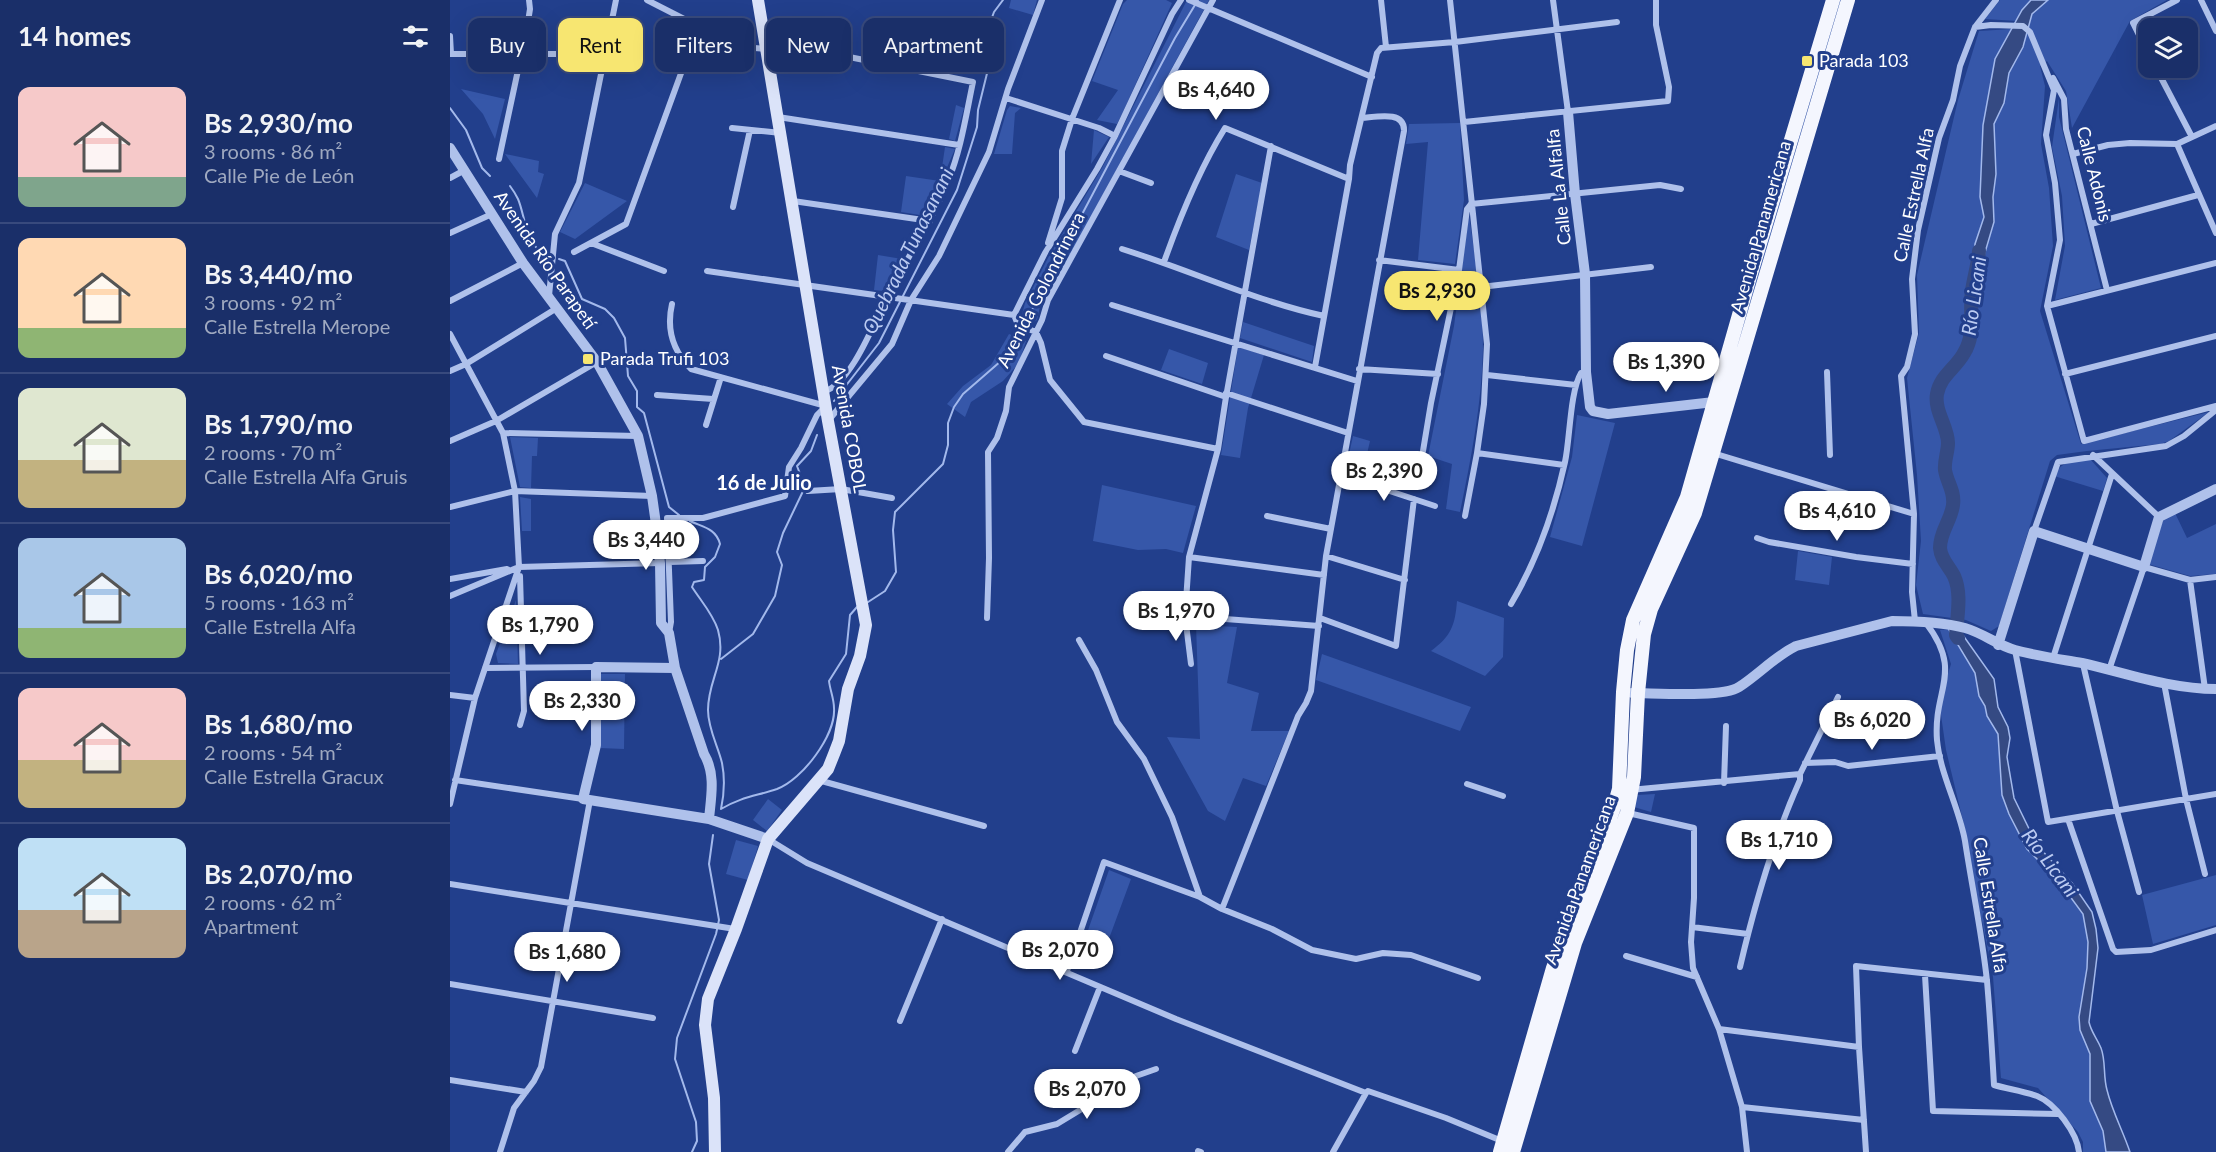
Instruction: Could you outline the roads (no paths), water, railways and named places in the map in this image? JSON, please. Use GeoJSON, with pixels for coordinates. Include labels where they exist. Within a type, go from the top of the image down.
{"type":"FeatureCollection","features":[{"type":"Feature","properties":{"kind":"main road","name":"Avenida COBOL"},"geometry":{"type":"LineString","coordinates":[[758,0],[766,44]]}},
{"type":"Feature","properties":{"kind":"main road","name":"Avenida Panamericana"},"geometry":{"type":"LineString","coordinates":[[1514,1152],[1575,943],[1620,812],[1625,790],[1623,692],[1627,650],[1633,620],[1687,497],[1833,0]]}},
{"type":"Feature","properties":{"kind":"main road","name":"Avenida Panamericana"},"geometry":{"type":"LineString","coordinates":[[1625,790],[1635,777],[1638,693],[1644,634],[1651,609],[1695,513],[1848,0]]}},
{"type":"Feature","properties":{"kind":"main road","name":"Avenida COBOL"},"geometry":{"type":"LineString","coordinates":[[768,839],[828,769],[839,741],[848,689],[865,634],[863,605],[828,421],[771,72]]}},
{"type":"Feature","properties":{"kind":"main road","name":"Avenida Panamericana"},"geometry":{"type":"LineString","coordinates":[[1502,1147],[1553,968],[1620,812]]}},
{"type":"Feature","properties":{"kind":"main road"},"geometry":{"type":"LineString","coordinates":[[715,1152],[714,1098],[706,1035],[708,999],[730,928],[768,839]]}},
{"type":"Feature","properties":{"kind":"street"},"geometry":{"type":"LineString","coordinates":[[528,18],[530,0]]}},
{"type":"Feature","properties":{"kind":"street"},"geometry":{"type":"LineString","coordinates":[[612,18],[616,0]]}},
{"type":"Feature","properties":{"kind":"street"},"geometry":{"type":"LineString","coordinates":[[828,421],[892,344],[904,299],[939,256],[989,152],[1042,0]]}},
{"type":"Feature","properties":{"kind":"street"},"geometry":{"type":"LineString","coordinates":[[1120,0],[1072,119],[1062,151],[1062,198],[1045,253],[1014,315],[1018,325],[1036,332],[1050,380],[1084,422],[1218,449]]}},
{"type":"Feature","properties":{"kind":"street","name":"Avenida Golondrinera"},"geometry":{"type":"LineString","coordinates":[[1045,253],[1097,169],[1172,14],[1181,0]]}},
{"type":"Feature","properties":{"kind":"street","name":"Avenida Golondrinera"},"geometry":{"type":"LineString","coordinates":[[987,618],[988,452],[997,438],[1009,387],[1042,320],[1048,300],[1213,0]]}},
{"type":"Feature","properties":{"kind":"street"},"geometry":{"type":"LineString","coordinates":[[1381,0],[1386,47]]}},
{"type":"Feature","properties":{"kind":"street"},"geometry":{"type":"LineString","coordinates":[[1450,0],[1487,344],[1487,375],[1477,453],[1465,516]]}},
{"type":"Feature","properties":{"kind":"street","name":"Calle La Alfalfa"},"geometry":{"type":"LineString","coordinates":[[1553,0],[1568,112],[1585,274],[1588,399],[1593,411],[1608,414],[1714,402]]}},
{"type":"Feature","properties":{"kind":"street"},"geometry":{"type":"LineString","coordinates":[[1464,122],[1668,101],[1669,87],[1656,25],[1656,0]]}},
{"type":"Feature","properties":{"kind":"street","name":"Calle Estrella Alfa"},"geometry":{"type":"LineString","coordinates":[[1996,0],[1975,27],[1960,66],[1953,100],[1939,138],[1918,230],[1912,279],[1915,334],[1907,367],[1901,376],[1914,514],[1912,592],[1921,622],[1942,647],[1946,664],[1937,726],[1940,756],[1960,820],[1980,928],[1987,980],[1994,1085],[2039,1097],[2059,1114],[2074,1132],[2079,1152]]}},
{"type":"Feature","properties":{"kind":"street"},"geometry":{"type":"LineString","coordinates":[[2144,18],[2177,0]]}},
{"type":"Feature","properties":{"kind":"street"},"geometry":{"type":"LineString","coordinates":[[650,1],[682,18]]}},
{"type":"Feature","properties":{"kind":"street"},"geometry":{"type":"LineString","coordinates":[[2203,1],[2216,31]]}},
{"type":"Feature","properties":{"kind":"street"},"geometry":{"type":"LineString","coordinates":[[1194,2],[1372,76]]}},
{"type":"Feature","properties":{"kind":"street"},"geometry":{"type":"LineString","coordinates":[[2138,21],[2133,24],[2138,34]]}},
{"type":"Feature","properties":{"kind":"street"},"geometry":{"type":"LineString","coordinates":[[1315,367],[1350,165],[1377,53],[1381,48],[1455,42],[1617,22]]}},
{"type":"Feature","properties":{"kind":"street"},"geometry":{"type":"LineString","coordinates":[[1975,27],[2023,26],[2030,32],[2054,90],[2046,135],[2055,183],[2060,240],[2047,306],[2084,441],[2216,408]]}},
{"type":"Feature","properties":{"kind":"street"},"geometry":{"type":"LineString","coordinates":[[450,36],[451,54],[468,54]]}},
{"type":"Feature","properties":{"kind":"street"},"geometry":{"type":"LineString","coordinates":[[754,44],[766,44]]}},
{"type":"Feature","properties":{"kind":"street"},"geometry":{"type":"LineString","coordinates":[[823,392],[837,386],[867,342],[887,296],[930,221],[949,179],[973,82],[851,60]]}},
{"type":"Feature","properties":{"kind":"street","name":"Calle Adonis"},"geometry":{"type":"LineString","coordinates":[[2046,68],[2058,84],[2064,99],[2066,129],[2108,290]]}},
{"type":"Feature","properties":{"kind":"street"},"geometry":{"type":"LineString","coordinates":[[499,159],[517,72]]}},
{"type":"Feature","properties":{"kind":"street"},"geometry":{"type":"LineString","coordinates":[[549,299],[555,234],[579,183],[601,72]]}},
{"type":"Feature","properties":{"kind":"street"},"geometry":{"type":"LineString","coordinates":[[574,252],[627,224],[682,72]]}},
{"type":"Feature","properties":{"kind":"street"},"geometry":{"type":"LineString","coordinates":[[2161,78],[2192,137]]}},
{"type":"Feature","properties":{"kind":"street"},"geometry":{"type":"LineString","coordinates":[[1006,98],[1115,135]]}},
{"type":"Feature","properties":{"kind":"street"},"geometry":{"type":"LineString","coordinates":[[778,117],[959,145]]}},
{"type":"Feature","properties":{"kind":"street"},"geometry":{"type":"LineString","coordinates":[[1222,909],[1298,716],[1311,691],[1326,556],[1404,125],[1401,119],[1396,117],[1362,118]]}},
{"type":"Feature","properties":{"kind":"street"},"geometry":{"type":"LineString","coordinates":[[2073,154],[2108,145],[2177,144],[2216,126]]}},
{"type":"Feature","properties":{"kind":"street"},"geometry":{"type":"LineString","coordinates":[[732,128],[781,133]]}},
{"type":"Feature","properties":{"kind":"street"},"geometry":{"type":"LineString","coordinates":[[1164,262],[1174,234],[1216,142],[1226,128],[1349,179]]}},
{"type":"Feature","properties":{"kind":"street"},"geometry":{"type":"LineString","coordinates":[[733,207],[750,130]]}},
{"type":"Feature","properties":{"kind":"street"},"geometry":{"type":"LineString","coordinates":[[2177,144],[2216,233]]}},
{"type":"Feature","properties":{"kind":"street"},"geometry":{"type":"LineString","coordinates":[[1191,664],[1185,616],[1189,557],[1218,449],[1271,146]]}},
{"type":"Feature","properties":{"kind":"street","name":"Avenida Río Parapetí"},"geometry":{"type":"LineString","coordinates":[[450,148],[523,263],[597,362],[638,436],[665,563]]}},
{"type":"Feature","properties":{"kind":"street"},"geometry":{"type":"LineString","coordinates":[[450,178],[463,171]]}},
{"type":"Feature","properties":{"kind":"street"},"geometry":{"type":"LineString","coordinates":[[1119,171],[1151,183]]}},
{"type":"Feature","properties":{"kind":"street"},"geometry":{"type":"LineString","coordinates":[[1423,451],[1460,270],[1467,209],[1471,204],[1660,185],[1681,189]]}},
{"type":"Feature","properties":{"kind":"street"},"geometry":{"type":"LineString","coordinates":[[2091,224],[2198,195]]}},
{"type":"Feature","properties":{"kind":"street"},"geometry":{"type":"LineString","coordinates":[[793,201],[930,221]]}},
{"type":"Feature","properties":{"kind":"street"},"geometry":{"type":"LineString","coordinates":[[450,232],[492,214]]}},
{"type":"Feature","properties":{"kind":"street"},"geometry":{"type":"LineString","coordinates":[[591,243],[664,271]]}},
{"type":"Feature","properties":{"kind":"street"},"geometry":{"type":"LineString","coordinates":[[1122,249],[1293,309],[1324,316]]}},
{"type":"Feature","properties":{"kind":"street"},"geometry":{"type":"LineString","coordinates":[[1379,260],[1460,270]]}},
{"type":"Feature","properties":{"kind":"street"},"geometry":{"type":"LineString","coordinates":[[450,301],[523,263]]}},
{"type":"Feature","properties":{"kind":"street"},"geometry":{"type":"LineString","coordinates":[[2047,306],[2216,264]]}},
{"type":"Feature","properties":{"kind":"street"},"geometry":{"type":"LineString","coordinates":[[1481,287],[1651,267]]}},
{"type":"Feature","properties":{"kind":"street"},"geometry":{"type":"LineString","coordinates":[[707,271],[1014,315]]}},
{"type":"Feature","properties":{"kind":"street"},"geometry":{"type":"LineString","coordinates":[[672,304],[668,321],[679,357],[691,369],[826,406]]}},
{"type":"Feature","properties":{"kind":"street"},"geometry":{"type":"LineString","coordinates":[[1112,305],[1357,381]]}},
{"type":"Feature","properties":{"kind":"street"},"geometry":{"type":"LineString","coordinates":[[450,371],[466,364],[557,308]]}},
{"type":"Feature","properties":{"kind":"street"},"geometry":{"type":"LineString","coordinates":[[450,334],[503,433],[515,491],[524,711],[520,725]]}},
{"type":"Feature","properties":{"kind":"street"},"geometry":{"type":"LineString","coordinates":[[2065,374],[2216,336]]}},
{"type":"Feature","properties":{"kind":"street"},"geometry":{"type":"LineString","coordinates":[[1106,357],[1348,433]]}},
{"type":"Feature","properties":{"kind":"street"},"geometry":{"type":"LineString","coordinates":[[450,441],[496,421],[597,362]]}},
{"type":"Feature","properties":{"kind":"street"},"geometry":{"type":"LineString","coordinates":[[1359,369],[1438,374]]}},
{"type":"Feature","properties":{"kind":"street"},"geometry":{"type":"LineString","coordinates":[[1724,371],[1738,375]]}},
{"type":"Feature","properties":{"kind":"street"},"geometry":{"type":"LineString","coordinates":[[1511,604],[1545,537],[1564,465],[1576,385],[1581,373],[1586,372]]}},
{"type":"Feature","properties":{"kind":"street"},"geometry":{"type":"LineString","coordinates":[[1827,372],[1830,455]]}},
{"type":"Feature","properties":{"kind":"street"},"geometry":{"type":"LineString","coordinates":[[1487,375],[1576,385]]}},
{"type":"Feature","properties":{"kind":"street"},"geometry":{"type":"LineString","coordinates":[[706,424],[721,377]]}},
{"type":"Feature","properties":{"kind":"street"},"geometry":{"type":"LineString","coordinates":[[657,394],[713,399]]}},
{"type":"Feature","properties":{"kind":"street"},"geometry":{"type":"LineString","coordinates":[[1714,402],[1728,406]]}},
{"type":"Feature","properties":{"kind":"street","name":"Avenida Río Parapetí"},"geometry":{"type":"LineString","coordinates":[[709,819],[712,786],[710,764],[704,754],[675,668],[669,633],[662,623],[667,518],[702,518],[785,496],[789,467],[817,415],[826,406]]}},
{"type":"Feature","properties":{"kind":"street"},"geometry":{"type":"LineString","coordinates":[[1998,645],[2054,468],[2058,462],[2166,446],[2184,436],[2216,408]]}},
{"type":"Feature","properties":{"kind":"street"},"geometry":{"type":"LineString","coordinates":[[503,433],[638,436]]}},
{"type":"Feature","properties":{"kind":"street"},"geometry":{"type":"LineString","coordinates":[[1477,453],[1564,465]]}},
{"type":"Feature","properties":{"kind":"street"},"geometry":{"type":"LineString","coordinates":[[1713,453],[1914,514]]}},
{"type":"Feature","properties":{"kind":"street"},"geometry":{"type":"LineString","coordinates":[[2093,455],[2159,517]]}},
{"type":"Feature","properties":{"kind":"street"},"geometry":{"type":"LineString","coordinates":[[2053,659],[2112,474]]}},
{"type":"Feature","properties":{"kind":"street"},"geometry":{"type":"LineString","coordinates":[[1341,475],[1435,506]]}},
{"type":"Feature","properties":{"kind":"street"},"geometry":{"type":"LineString","coordinates":[[808,491],[841,489],[892,498]]}},
{"type":"Feature","properties":{"kind":"street"},"geometry":{"type":"LineString","coordinates":[[2109,670],[2159,517],[2216,489]]}},
{"type":"Feature","properties":{"kind":"street"},"geometry":{"type":"LineString","coordinates":[[450,507],[515,491],[652,496]]}},
{"type":"Feature","properties":{"kind":"street"},"geometry":{"type":"LineString","coordinates":[[1320,618],[1396,646],[1414,499]]}},
{"type":"Feature","properties":{"kind":"street"},"geometry":{"type":"LineString","coordinates":[[1267,516],[1331,529]]}},
{"type":"Feature","properties":{"kind":"street"},"geometry":{"type":"LineString","coordinates":[[2034,531],[2190,580],[2216,577]]}},
{"type":"Feature","properties":{"kind":"street"},"geometry":{"type":"LineString","coordinates":[[1757,538],[1857,557],[1913,564]]}},
{"type":"Feature","properties":{"kind":"street"},"geometry":{"type":"LineString","coordinates":[[1326,556],[1405,579]]}},
{"type":"Feature","properties":{"kind":"street"},"geometry":{"type":"LineString","coordinates":[[1189,557],[1324,575]]}},
{"type":"Feature","properties":{"kind":"street"},"geometry":{"type":"LineString","coordinates":[[450,579],[519,567],[703,561]]}},
{"type":"Feature","properties":{"kind":"street"},"geometry":{"type":"LineString","coordinates":[[450,596],[519,567]]}},
{"type":"Feature","properties":{"kind":"street"},"geometry":{"type":"LineString","coordinates":[[450,804],[475,698],[519,567]]}},
{"type":"Feature","properties":{"kind":"street"},"geometry":{"type":"LineString","coordinates":[[1623,692],[1724,693],[1739,687],[1782,653],[1796,646],[1892,621],[1965,628],[1981,634],[1998,645],[2014,650],[2164,683],[2211,689],[2190,580]]}},
{"type":"Feature","properties":{"kind":"street"},"geometry":{"type":"LineString","coordinates":[[1185,616],[1319,626]]}},
{"type":"Feature","properties":{"kind":"street"},"geometry":{"type":"LineString","coordinates":[[1079,640],[1096,670],[1118,722],[1144,759],[1172,817],[1200,897]]}},
{"type":"Feature","properties":{"kind":"street"},"geometry":{"type":"LineString","coordinates":[[2014,650],[2048,822],[2216,794]]}},
{"type":"Feature","properties":{"kind":"street"},"geometry":{"type":"LineString","coordinates":[[2083,664],[2117,811],[2139,892]]}},
{"type":"Feature","properties":{"kind":"street"},"geometry":{"type":"LineString","coordinates":[[500,1152],[514,1108],[541,1067],[596,745],[596,667]]}},
{"type":"Feature","properties":{"kind":"street"},"geometry":{"type":"LineString","coordinates":[[485,668],[675,668]]}},
{"type":"Feature","properties":{"kind":"street"},"geometry":{"type":"LineString","coordinates":[[2164,683],[2186,799],[2205,874]]}},
{"type":"Feature","properties":{"kind":"street"},"geometry":{"type":"LineString","coordinates":[[450,695],[475,698]]}},
{"type":"Feature","properties":{"kind":"street"},"geometry":{"type":"LineString","coordinates":[[1740,967],[1783,818],[1805,763],[1838,697]]}},
{"type":"Feature","properties":{"kind":"street"},"geometry":{"type":"LineString","coordinates":[[1724,783],[1726,726]]}},
{"type":"Feature","properties":{"kind":"street"},"geometry":{"type":"LineString","coordinates":[[1805,763],[1835,762],[1848,766],[1940,756]]}},
{"type":"Feature","properties":{"kind":"street"},"geometry":{"type":"LineString","coordinates":[[1625,790],[1724,783],[1800,774]]}},
{"type":"Feature","properties":{"kind":"street"},"geometry":{"type":"LineString","coordinates":[[455,780],[709,819],[768,839],[807,863],[1067,971],[1100,987],[1366,1093],[1333,1152]]}},
{"type":"Feature","properties":{"kind":"street"},"geometry":{"type":"LineString","coordinates":[[818,780],[984,826]]}},
{"type":"Feature","properties":{"kind":"street"},"geometry":{"type":"LineString","coordinates":[[1467,784],[1503,796]]}},
{"type":"Feature","properties":{"kind":"street"},"geometry":{"type":"LineString","coordinates":[[1620,812],[1694,828],[1693,968],[1719,1029],[1742,1107],[1747,1152]]}},
{"type":"Feature","properties":{"kind":"street"},"geometry":{"type":"LineString","coordinates":[[2068,819],[2113,949],[2116,952],[2151,950],[2216,930]]}},
{"type":"Feature","properties":{"kind":"street"},"geometry":{"type":"LineString","coordinates":[[1067,971],[1104,862],[1200,897],[1222,909],[1272,929],[1312,950],[1356,959],[1383,953],[1411,955],[1478,978]]}},
{"type":"Feature","properties":{"kind":"street"},"geometry":{"type":"LineString","coordinates":[[450,884],[730,928]]}},
{"type":"Feature","properties":{"kind":"street"},"geometry":{"type":"LineString","coordinates":[[900,1021],[942,919]]}},
{"type":"Feature","properties":{"kind":"street"},"geometry":{"type":"LineString","coordinates":[[1692,927],[1748,934]]}},
{"type":"Feature","properties":{"kind":"street"},"geometry":{"type":"LineString","coordinates":[[1626,956],[1697,977]]}},
{"type":"Feature","properties":{"kind":"street"},"geometry":{"type":"LineString","coordinates":[[1866,1152],[1856,966],[1987,980]]}},
{"type":"Feature","properties":{"kind":"street"},"geometry":{"type":"LineString","coordinates":[[1925,975],[1933,1111],[2059,1114]]}},
{"type":"Feature","properties":{"kind":"street"},"geometry":{"type":"LineString","coordinates":[[450,984],[653,1018]]}},
{"type":"Feature","properties":{"kind":"street"},"geometry":{"type":"LineString","coordinates":[[1075,1051],[1100,987]]}},
{"type":"Feature","properties":{"kind":"street"},"geometry":{"type":"LineString","coordinates":[[1719,1029],[1859,1047]]}},
{"type":"Feature","properties":{"kind":"street"},"geometry":{"type":"LineString","coordinates":[[1008,1152],[1025,1132],[1058,1124],[1136,1076],[1156,1069]]}},
{"type":"Feature","properties":{"kind":"street"},"geometry":{"type":"LineString","coordinates":[[450,1080],[526,1092]]}},
{"type":"Feature","properties":{"kind":"street"},"geometry":{"type":"LineString","coordinates":[[1368,1090],[1446,1118],[1502,1147]]}},
{"type":"Feature","properties":{"kind":"street"},"geometry":{"type":"LineString","coordinates":[[1742,1107],[1864,1120]]}},
{"type":"Feature","properties":{"kind":"water","name":"Río Licani"},"geometry":{"type":"Polygon","coordinates":[[[2031,0],[2048,0],[2032,14],[2023,47],[2009,73],[2004,103],[1994,124],[1996,174],[1993,197],[1994,222],[1981,266],[1974,270],[1975,244],[1984,217],[1980,197],[1983,125],[1995,59],[2022,10],[2031,0]]]}},
{"type":"Feature","properties":{"kind":"water","name":"Río Licani"},"geometry":{"type":"Polygon","coordinates":[[[1949,630],[1960,631],[1994,679],[1998,707],[2008,727],[2010,738],[2007,757],[2014,798],[2037,845],[2072,883],[2092,912],[2098,948],[2089,1022],[2101,1048],[2109,1098],[2130,1152],[2106,1152],[2103,1131],[2090,1101],[2090,1054],[2080,1030],[2079,1017],[2087,968],[2088,942],[2083,914],[2058,880],[2027,849],[2009,814],[2002,795],[1998,734],[1979,696],[1975,673],[1949,630]]]}},
{"type":"Feature","properties":{"kind":"waterway","name":"Quebrada Tunasanani"},"geometry":{"type":"LineString","coordinates":[[834,401],[879,343],[957,190],[977,127],[978,110],[993,49],[988,45],[985,37],[994,12],[1003,0]]}},
{"type":"Feature","properties":{"kind":"waterway"},"geometry":{"type":"LineString","coordinates":[[1031,313],[1041,285],[1059,258],[1175,38],[1198,0]]}},
{"type":"Feature","properties":{"kind":"waterway"},"geometry":{"type":"LineString","coordinates":[[450,108],[466,130],[482,168],[490,176]]}},
{"type":"Feature","properties":{"kind":"waterway"},"geometry":{"type":"LineString","coordinates":[[510,186],[518,199],[530,238],[535,246],[547,255]]}},
{"type":"Feature","properties":{"kind":"waterway","name":"Río Licani"},"geometry":{"type":"LineString","coordinates":[[1958,638],[1956,635],[1958,590],[1954,576],[1940,548],[1952,511],[1953,500],[1945,470],[1947,437],[1939,413],[1937,394],[1941,382],[1968,346],[1971,299],[1979,251]]}},
{"type":"Feature","properties":{"kind":"waterway"},"geometry":{"type":"LineString","coordinates":[[559,259],[565,261],[582,299],[605,309],[614,318],[625,338],[628,376],[637,391],[637,407],[644,413],[669,507],[679,515]]}},
{"type":"Feature","properties":{"kind":"waterway"},"geometry":{"type":"LineString","coordinates":[[865,604],[885,591],[896,572],[893,530],[895,512],[943,464],[948,445],[948,423],[954,407],[963,394],[1009,354],[1022,335]]}},
{"type":"Feature","properties":{"kind":"waterway","name":"Quebrada Tunasanani"},"geometry":{"type":"LineString","coordinates":[[721,659],[753,634],[775,596],[782,565],[777,552],[783,533],[805,487],[797,466],[811,451],[817,435]]}},
{"type":"Feature","properties":{"kind":"waterway"},"geometry":{"type":"LineString","coordinates":[[690,521],[712,531],[720,544],[715,557],[705,567],[704,580],[694,582],[692,587],[713,618],[720,641],[719,661],[708,710],[723,769],[724,786],[721,809]]}},
{"type":"Feature","properties":{"kind":"waterway"},"geometry":{"type":"LineString","coordinates":[[721,809],[787,784],[807,767],[816,755],[833,719],[834,705],[829,681],[846,654],[850,615],[857,607]]}},
{"type":"Feature","properties":{"kind":"waterway"},"geometry":{"type":"LineString","coordinates":[[692,1152],[697,1141],[696,1122],[675,1059],[677,1038],[716,934],[719,920],[709,864],[713,835]]}},
{"type":"Feature","properties":{"kind":"place","name":"Parada 103"},"geometry":{"type":"Point","coordinates":[1807,61]}},
{"type":"Feature","properties":{"kind":"place","name":"Parada Trufi 103"},"geometry":{"type":"Point","coordinates":[588,359]}},
{"type":"Feature","properties":{"kind":"district","name":"16 de Julio"},"geometry":{"type":"Point","coordinates":[764,483]}}]}
